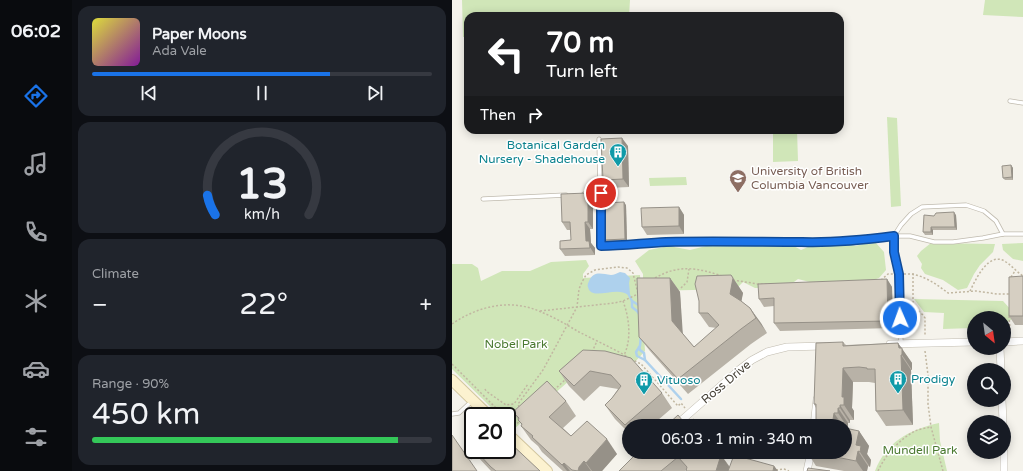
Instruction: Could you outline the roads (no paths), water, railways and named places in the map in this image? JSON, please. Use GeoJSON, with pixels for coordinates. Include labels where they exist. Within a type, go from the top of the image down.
{"type":"FeatureCollection","features":[{"type":"Feature","properties":{"kind":"street"},"geometry":{"type":"LineString","coordinates":[[1011,342],[1023,341]]}},
{"type":"Feature","properties":{"kind":"street"},"geometry":{"type":"LineString","coordinates":[[886,344],[967,342]]}},
{"type":"Feature","properties":{"kind":"street","name":"Ross Drive"},"geometry":{"type":"LineString","coordinates":[[683,419],[752,360],[767,352],[787,347],[817,350],[832,346]]}},
{"type":"Feature","properties":{"kind":"street"},"geometry":{"type":"LineString","coordinates":[[452,380],[479,407]]}},
{"type":"Feature","properties":{"kind":"street"},"geometry":{"type":"LineString","coordinates":[[815,419],[817,390]]}},
{"type":"Feature","properties":{"kind":"street"},"geometry":{"type":"LineString","coordinates":[[516,436],[547,471]]}},
{"type":"Feature","properties":{"kind":"street"},"geometry":{"type":"LineString","coordinates":[[452,470],[466,459]]}},
{"type":"Feature","properties":{"kind":"street"},"geometry":{"type":"LineString","coordinates":[[807,471],[810,459]]}},
{"type":"Feature","properties":{"kind":"street"},"geometry":{"type":"LineString","coordinates":[[1004,459],[1004,471]]}},
{"type":"Feature","properties":{"kind":"lane"},"geometry":{"type":"LineString","coordinates":[[1010,101],[1023,103]]}},
{"type":"Feature","properties":{"kind":"lane"},"geometry":{"type":"LineString","coordinates":[[599,139],[601,246],[667,242],[822,243],[858,241],[894,236],[910,236],[934,242],[954,242],[1003,234],[1023,234]]}},
{"type":"Feature","properties":{"kind":"lane"},"geometry":{"type":"LineString","coordinates":[[577,194],[601,193]]}},
{"type":"Feature","properties":{"kind":"lane"},"geometry":{"type":"LineString","coordinates":[[483,199],[569,195]]}},
{"type":"Feature","properties":{"kind":"lane"},"geometry":{"type":"LineString","coordinates":[[901,344],[899,274],[894,252],[894,236],[911,214],[922,207],[966,206],[984,211],[996,221],[1003,234]]}},
{"type":"Feature","properties":{"kind":"lane"},"geometry":{"type":"LineString","coordinates":[[452,414],[459,413],[473,401]]}},
{"type":"Feature","properties":{"kind":"water"},"geometry":{"type":"Polygon","coordinates":[[[620,272],[625,273],[630,278],[630,294],[628,295],[623,292],[594,293],[590,291],[588,284],[593,275],[612,275],[620,272]]]}},
{"type":"Feature","properties":{"kind":"waterway"},"geometry":{"type":"LineString","coordinates":[[629,295],[632,301],[632,307],[640,315]]}},
{"type":"Feature","properties":{"kind":"waterway"},"geometry":{"type":"LineString","coordinates":[[632,301],[640,306]]}},
{"type":"Feature","properties":{"kind":"waterway"},"geometry":{"type":"LineString","coordinates":[[641,335],[640,346],[636,352],[637,356],[645,360],[681,399]]}},
{"type":"Feature","properties":{"kind":"waterway"},"geometry":{"type":"LineString","coordinates":[[639,347],[644,353],[645,360]]}},
{"type":"Feature","properties":{"kind":"place","name":"Botanical Garden Nursery - Shadehouse"},"geometry":{"type":"Point","coordinates":[618,167]}},
{"type":"Feature","properties":{"kind":"place","name":"University of British Columbia Vancouver"},"geometry":{"type":"Point","coordinates":[738,193]}},
{"type":"Feature","properties":{"kind":"place","name":"Prodigy"},"geometry":{"type":"Point","coordinates":[898,394]}},
{"type":"Feature","properties":{"kind":"place","name":"Vituoso"},"geometry":{"type":"Point","coordinates":[644,395]}},
{"type":"Feature","properties":{"kind":"park label","name":"Nobel Park"},"geometry":{"type":"Point","coordinates":[516,344]}},
{"type":"Feature","properties":{"kind":"park label","name":"Mundell Park"},"geometry":{"type":"Point","coordinates":[920,450]}}]}
